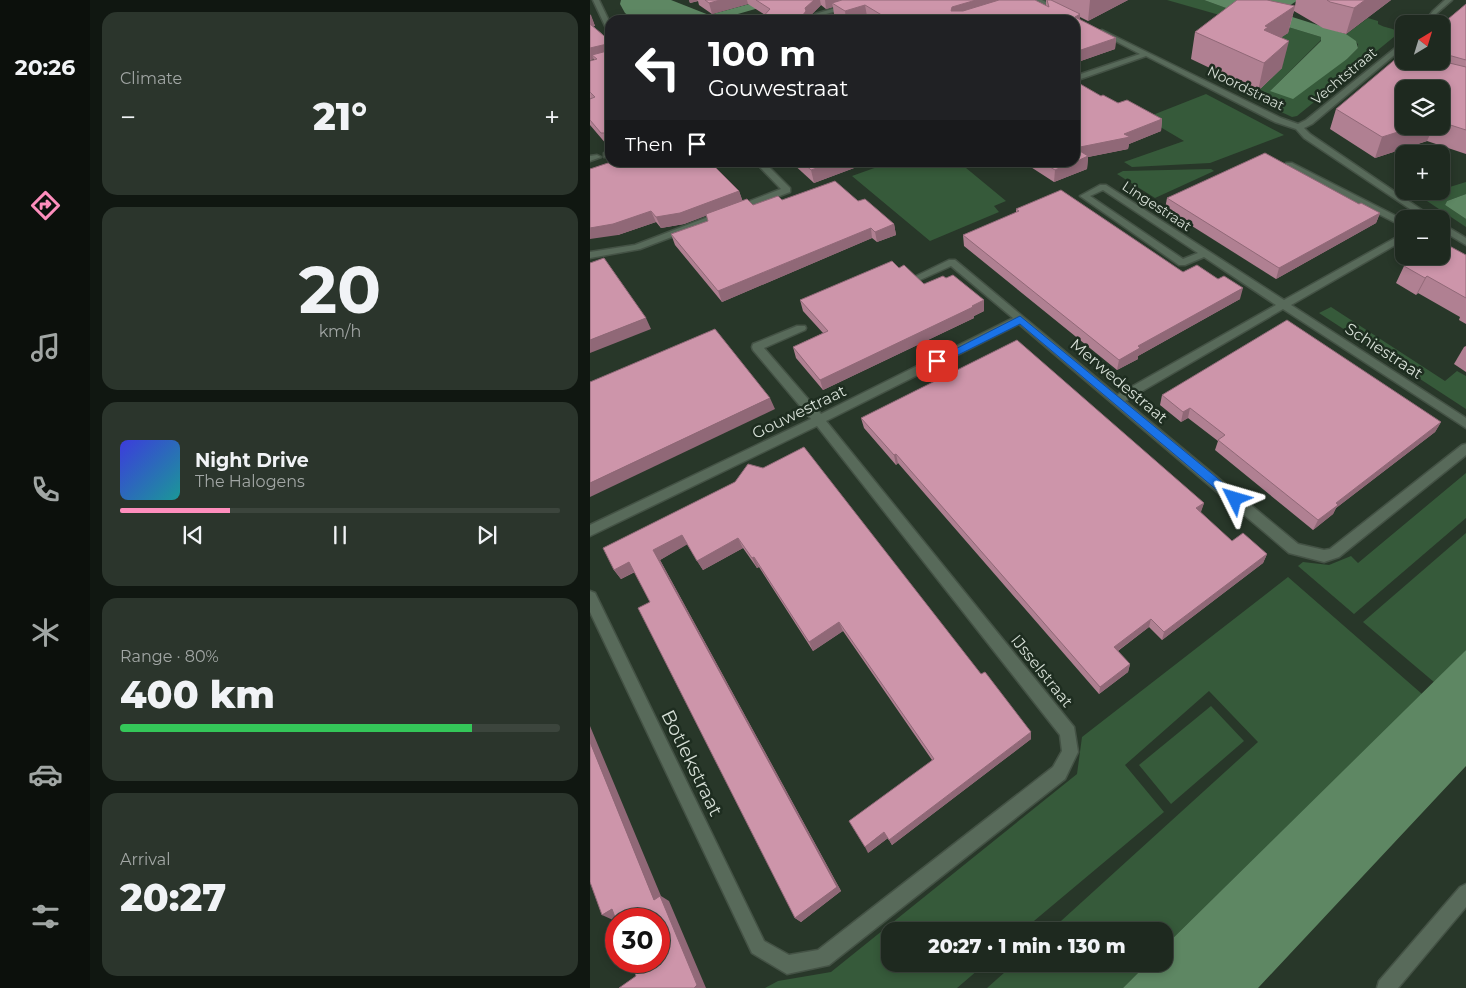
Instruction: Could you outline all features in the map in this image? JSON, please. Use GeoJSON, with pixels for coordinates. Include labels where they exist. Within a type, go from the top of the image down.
{"type":"FeatureCollection","features":[{"type":"Feature","properties":{"kind":"street"},"geometry":{"type":"LineString","coordinates":[[596,0],[605,19]]}},
{"type":"Feature","properties":{"kind":"street"},"geometry":{"type":"LineString","coordinates":[[1038,0],[1064,13]]}},
{"type":"Feature","properties":{"kind":"street"},"geometry":{"type":"LineString","coordinates":[[1433,15],[1449,0]]}},
{"type":"Feature","properties":{"kind":"street"},"geometry":{"type":"LineString","coordinates":[[817,15],[859,3]]}},
{"type":"Feature","properties":{"kind":"street","name":"Noordstraat"},"geometry":{"type":"LineString","coordinates":[[1090,26],[1278,120],[1299,127],[1308,136],[1418,210]]}},
{"type":"Feature","properties":{"kind":"street","name":"Vechtstraat"},"geometry":{"type":"LineString","coordinates":[[1299,127],[1309,122],[1395,50]]}},
{"type":"Feature","properties":{"kind":"street"},"geometry":{"type":"LineString","coordinates":[[1080,78],[1146,54]]}},
{"type":"Feature","properties":{"kind":"street"},"geometry":{"type":"LineString","coordinates":[[1381,62],[1391,65]]}},
{"type":"Feature","properties":{"kind":"street"},"geometry":{"type":"LineString","coordinates":[[1289,164],[1395,219]]}},
{"type":"Feature","properties":{"kind":"street"},"geometry":{"type":"LineString","coordinates":[[590,255],[637,247],[787,190],[764,167]]}},
{"type":"Feature","properties":{"kind":"street","name":"Lingestraat"},"geometry":{"type":"LineString","coordinates":[[1204,253],[1182,263],[1084,196],[1103,187],[1284,305]]}},
{"type":"Feature","properties":{"kind":"street"},"geometry":{"type":"LineString","coordinates":[[1450,232],[1466,242]]}},
{"type":"Feature","properties":{"kind":"street"},"geometry":{"type":"LineString","coordinates":[[1117,400],[1395,241]]}},
{"type":"Feature","properties":{"kind":"street","name":"Merwedestraat"},"geometry":{"type":"LineString","coordinates":[[917,278],[952,262],[1294,549],[1324,556],[1334,552],[1466,448]]}},
{"type":"Feature","properties":{"kind":"street","name":"Schiestraat"},"geometry":{"type":"LineString","coordinates":[[1284,305],[1466,424]]}},
{"type":"Feature","properties":{"kind":"street","name":"Gouwestraat"},"geometry":{"type":"LineString","coordinates":[[590,531],[819,420],[1020,319]]}},
{"type":"Feature","properties":{"kind":"street","name":"IJsselstraat"},"geometry":{"type":"LineString","coordinates":[[758,947],[787,965],[822,958],[1059,773],[1070,752],[1068,732],[819,420],[757,347],[801,328]]}},
{"type":"Feature","properties":{"kind":"street","name":"Botlekstraat"},"geometry":{"type":"LineString","coordinates":[[590,597],[758,947]]}},
{"type":"Feature","properties":{"kind":"street"},"geometry":{"type":"LineString","coordinates":[[1386,988],[1466,893]]}},
{"type":"Feature","properties":{"kind":"shaded area"},"geometry":{"type":"Polygon","coordinates":[[[621,0],[671,0],[709,15],[628,15],[620,4],[621,0]]]}},
{"type":"Feature","properties":{"kind":"shaded area"},"geometry":{"type":"Polygon","coordinates":[[[764,0],[787,0],[734,15],[709,15],[764,0]]]}},
{"type":"Feature","properties":{"kind":"shaded area"},"geometry":{"type":"Polygon","coordinates":[[[1167,0],[1204,0],[1321,37],[1321,40],[1270,91],[1347,59],[1358,48],[1358,44],[1346,34],[1368,18],[1395,30],[1395,36],[1297,116],[1292,117],[1240,93],[1240,86],[1244,85],[1258,91],[1244,22],[1167,0]]]}},
{"type":"Feature","properties":{"kind":"shaded area"},"geometry":{"type":"Polygon","coordinates":[[[1204,0],[1298,0],[1283,10],[1286,15],[1346,34],[1356,41],[1358,48],[1347,59],[1293,99],[1270,91],[1321,41],[1321,37],[1204,0]]]}},
{"type":"Feature","properties":{"kind":"shaded area"},"geometry":{"type":"Polygon","coordinates":[[[1206,94],[1284,135],[1210,163],[1132,167],[1124,162],[1184,141],[1145,118],[1206,94]]]}},
{"type":"Feature","properties":{"kind":"shaded area"},"geometry":{"type":"Polygon","coordinates":[[[877,167],[965,167],[1006,201],[994,206],[999,212],[930,241],[852,176],[877,167]]]}},
{"type":"Feature","properties":{"kind":"shaded area"},"geometry":{"type":"Polygon","coordinates":[[[1211,169],[1214,171],[1155,198],[1117,174],[1123,171],[1211,169]]]}},
{"type":"Feature","properties":{"kind":"shaded area"},"geometry":{"type":"Polygon","coordinates":[[[1466,182],[1466,194],[1450,200],[1450,187],[1466,182]]]}},
{"type":"Feature","properties":{"kind":"shaded area"},"geometry":{"type":"Polygon","coordinates":[[[1466,194],[1466,219],[1445,205],[1450,200],[1466,194]]]}},
{"type":"Feature","properties":{"kind":"shaded area"},"geometry":{"type":"Polygon","coordinates":[[[1450,200],[1445,205],[1466,219],[1466,227],[1450,216],[1450,210],[1440,210],[1427,201],[1450,200]]]}},
{"type":"Feature","properties":{"kind":"shaded area"},"geometry":{"type":"Polygon","coordinates":[[[1331,307],[1445,381],[1457,371],[1466,376],[1466,409],[1319,313],[1331,307]]]}},
{"type":"Feature","properties":{"kind":"shaded area"},"geometry":{"type":"Polygon","coordinates":[[[1466,473],[1466,518],[1354,614],[1298,566],[1303,562],[1329,565],[1351,556],[1358,563],[1466,473]]]}},
{"type":"Feature","properties":{"kind":"shaded area"},"geometry":{"type":"Polygon","coordinates":[[[1466,533],[1466,650],[1434,682],[1363,622],[1466,533]]]}},
{"type":"Feature","properties":{"kind":"shaded area"},"geometry":{"type":"Polygon","coordinates":[[[1288,577],[1422,694],[1173,938],[1173,922],[1060,922],[1258,742],[1209,691],[1125,765],[1164,812],[1033,922],[893,922],[1077,774],[1082,737],[1288,577]]]}},
{"type":"Feature","properties":{"kind":"shaded area"},"geometry":{"type":"Polygon","coordinates":[[[1466,650],[1466,766],[1258,988],[1123,988],[1139,972],[1173,972],[1173,938],[1466,650]]]}},
{"type":"Feature","properties":{"kind":"shaded area"},"geometry":{"type":"Polygon","coordinates":[[[1211,706],[1244,741],[1171,804],[1139,765],[1211,706]]]}},
{"type":"Feature","properties":{"kind":"shaded area"},"geometry":{"type":"Polygon","coordinates":[[[881,932],[881,972],[976,972],[957,988],[765,988],[778,981],[831,972],[881,932]]]}},
{"type":"Feature","properties":{"kind":"shaded area"},"geometry":{"type":"Polygon","coordinates":[[[1005,972],[1139,972],[1123,988],[987,988],[1005,972]]]}},
{"type":"Feature","properties":{"kind":"building"},"geometry":{"type":"Polygon","coordinates":[[[705,0],[720,0],[709,3],[705,0]]]}},
{"type":"Feature","properties":{"kind":"building"},"geometry":{"type":"Polygon","coordinates":[[[756,0],[814,0],[805,8],[806,11],[803,15],[765,15],[770,9],[756,0]]]}},
{"type":"Feature","properties":{"kind":"building"},"geometry":{"type":"Polygon","coordinates":[[[842,0],[976,0],[952,7],[951,11],[963,11],[999,0],[1035,0],[1049,7],[1047,0],[1051,0],[1080,14],[882,15],[865,5],[845,11],[832,3],[842,0]]]}},
{"type":"Feature","properties":{"kind":"building"},"geometry":{"type":"Polygon","coordinates":[[[1237,0],[1267,0],[1295,6],[1265,26],[1268,27],[1264,30],[1289,41],[1264,63],[1195,32],[1237,0]]]}},
{"type":"Feature","properties":{"kind":"building"},"geometry":{"type":"Polygon","coordinates":[[[1327,0],[1365,0],[1354,8],[1327,0]]]}},
{"type":"Feature","properties":{"kind":"building"},"geometry":{"type":"Polygon","coordinates":[[[1466,4],[1466,60],[1450,56],[1450,17],[1466,4]]]}},
{"type":"Feature","properties":{"kind":"building"},"geometry":{"type":"Polygon","coordinates":[[[1080,20],[1116,38],[1080,50],[1080,20]]]}},
{"type":"Feature","properties":{"kind":"building"},"geometry":{"type":"Polygon","coordinates":[[[590,24],[605,37],[605,44],[590,48],[590,24]]]}},
{"type":"Feature","properties":{"kind":"building"},"geometry":{"type":"Polygon","coordinates":[[[605,52],[605,133],[601,133],[590,120],[590,99],[595,97],[590,92],[590,61],[597,59],[592,55],[605,52]]]}},
{"type":"Feature","properties":{"kind":"building"},"geometry":{"type":"Polygon","coordinates":[[[1395,60],[1395,70],[1450,70],[1450,63],[1466,67],[1466,130],[1450,125],[1450,80],[1395,80],[1395,133],[1382,137],[1336,109],[1395,60]]]}},
{"type":"Feature","properties":{"kind":"building"},"geometry":{"type":"Polygon","coordinates":[[[1080,84],[1118,103],[1127,100],[1162,119],[1124,134],[1130,137],[1080,147],[1080,84]]]}},
{"type":"Feature","properties":{"kind":"building"},"geometry":{"type":"Polygon","coordinates":[[[1080,151],[1088,156],[1080,160],[1080,151]]]}},
{"type":"Feature","properties":{"kind":"building"},"geometry":{"type":"Polygon","coordinates":[[[1265,153],[1359,204],[1361,203],[1380,213],[1279,268],[1167,198],[1265,153]]]}},
{"type":"Feature","properties":{"kind":"building"},"geometry":{"type":"Polygon","coordinates":[[[605,164],[605,167],[715,167],[739,191],[680,213],[656,217],[651,211],[613,224],[590,228],[590,169],[605,164]]]}},
{"type":"Feature","properties":{"kind":"building"},"geometry":{"type":"Polygon","coordinates":[[[808,167],[820,167],[811,170],[808,167]]]}},
{"type":"Feature","properties":{"kind":"building"},"geometry":{"type":"Polygon","coordinates":[[[1050,167],[1062,167],[1055,170],[1050,167]]]}},
{"type":"Feature","properties":{"kind":"building"},"geometry":{"type":"Polygon","coordinates":[[[835,181],[858,201],[865,199],[894,224],[875,232],[871,228],[718,291],[671,234],[708,221],[706,214],[747,199],[753,205],[778,196],[782,200],[835,181]]]}},
{"type":"Feature","properties":{"kind":"building"},"geometry":{"type":"Polygon","coordinates":[[[1061,190],[1183,272],[1197,265],[1218,279],[1224,276],[1243,288],[1138,346],[1140,348],[1119,360],[963,235],[1019,211],[1016,209],[1061,190]]]}},
{"type":"Feature","properties":{"kind":"building"},"geometry":{"type":"Polygon","coordinates":[[[1450,246],[1466,255],[1466,298],[1427,276],[1425,278],[1404,266],[1450,265],[1450,246]]]}},
{"type":"Feature","properties":{"kind":"building"},"geometry":{"type":"Polygon","coordinates":[[[604,258],[646,318],[590,340],[590,263],[604,258]]]}},
{"type":"Feature","properties":{"kind":"building"},"geometry":{"type":"Polygon","coordinates":[[[892,261],[899,268],[904,265],[924,284],[943,276],[946,278],[953,275],[984,300],[820,380],[793,347],[828,331],[800,300],[892,261]]]}},
{"type":"Feature","properties":{"kind":"building"},"geometry":{"type":"Polygon","coordinates":[[[1287,320],[1441,422],[1336,503],[1338,505],[1318,520],[1218,440],[1225,435],[1190,408],[1183,412],[1162,395],[1287,320]]]}},
{"type":"Feature","properties":{"kind":"building"},"geometry":{"type":"Polygon","coordinates":[[[715,329],[770,398],[590,483],[590,382],[715,329]]]}},
{"type":"Feature","properties":{"kind":"building"},"geometry":{"type":"Polygon","coordinates":[[[1017,340],[1204,503],[1196,508],[1232,541],[1243,533],[1267,554],[1164,632],[1151,619],[1114,647],[1130,664],[1100,687],[896,454],[894,455],[861,418],[1017,340]]]}},
{"type":"Feature","properties":{"kind":"building"},"geometry":{"type":"Polygon","coordinates":[[[804,447],[981,674],[985,672],[1031,732],[889,840],[884,832],[865,847],[849,821],[934,759],[839,622],[809,642],[754,557],[752,558],[738,538],[697,561],[682,535],[653,550],[837,887],[795,918],[638,608],[650,602],[629,562],[614,570],[603,548],[735,482],[748,464],[763,468],[804,447]]]}},
{"type":"Feature","properties":{"kind":"building"},"geometry":{"type":"Polygon","coordinates":[[[590,742],[654,900],[660,896],[665,908],[605,908],[605,913],[602,915],[590,882],[590,742]]]}},
{"type":"Feature","properties":{"kind":"building"},"geometry":{"type":"Polygon","coordinates":[[[670,920],[697,985],[694,988],[619,988],[636,976],[635,973],[670,973],[670,920]]]}},
{"type":"Feature","properties":{"kind":"route"},"geometry":{"type":"LineString","coordinates":[[937,361],[1020,319],[1235,499]]}}]}
